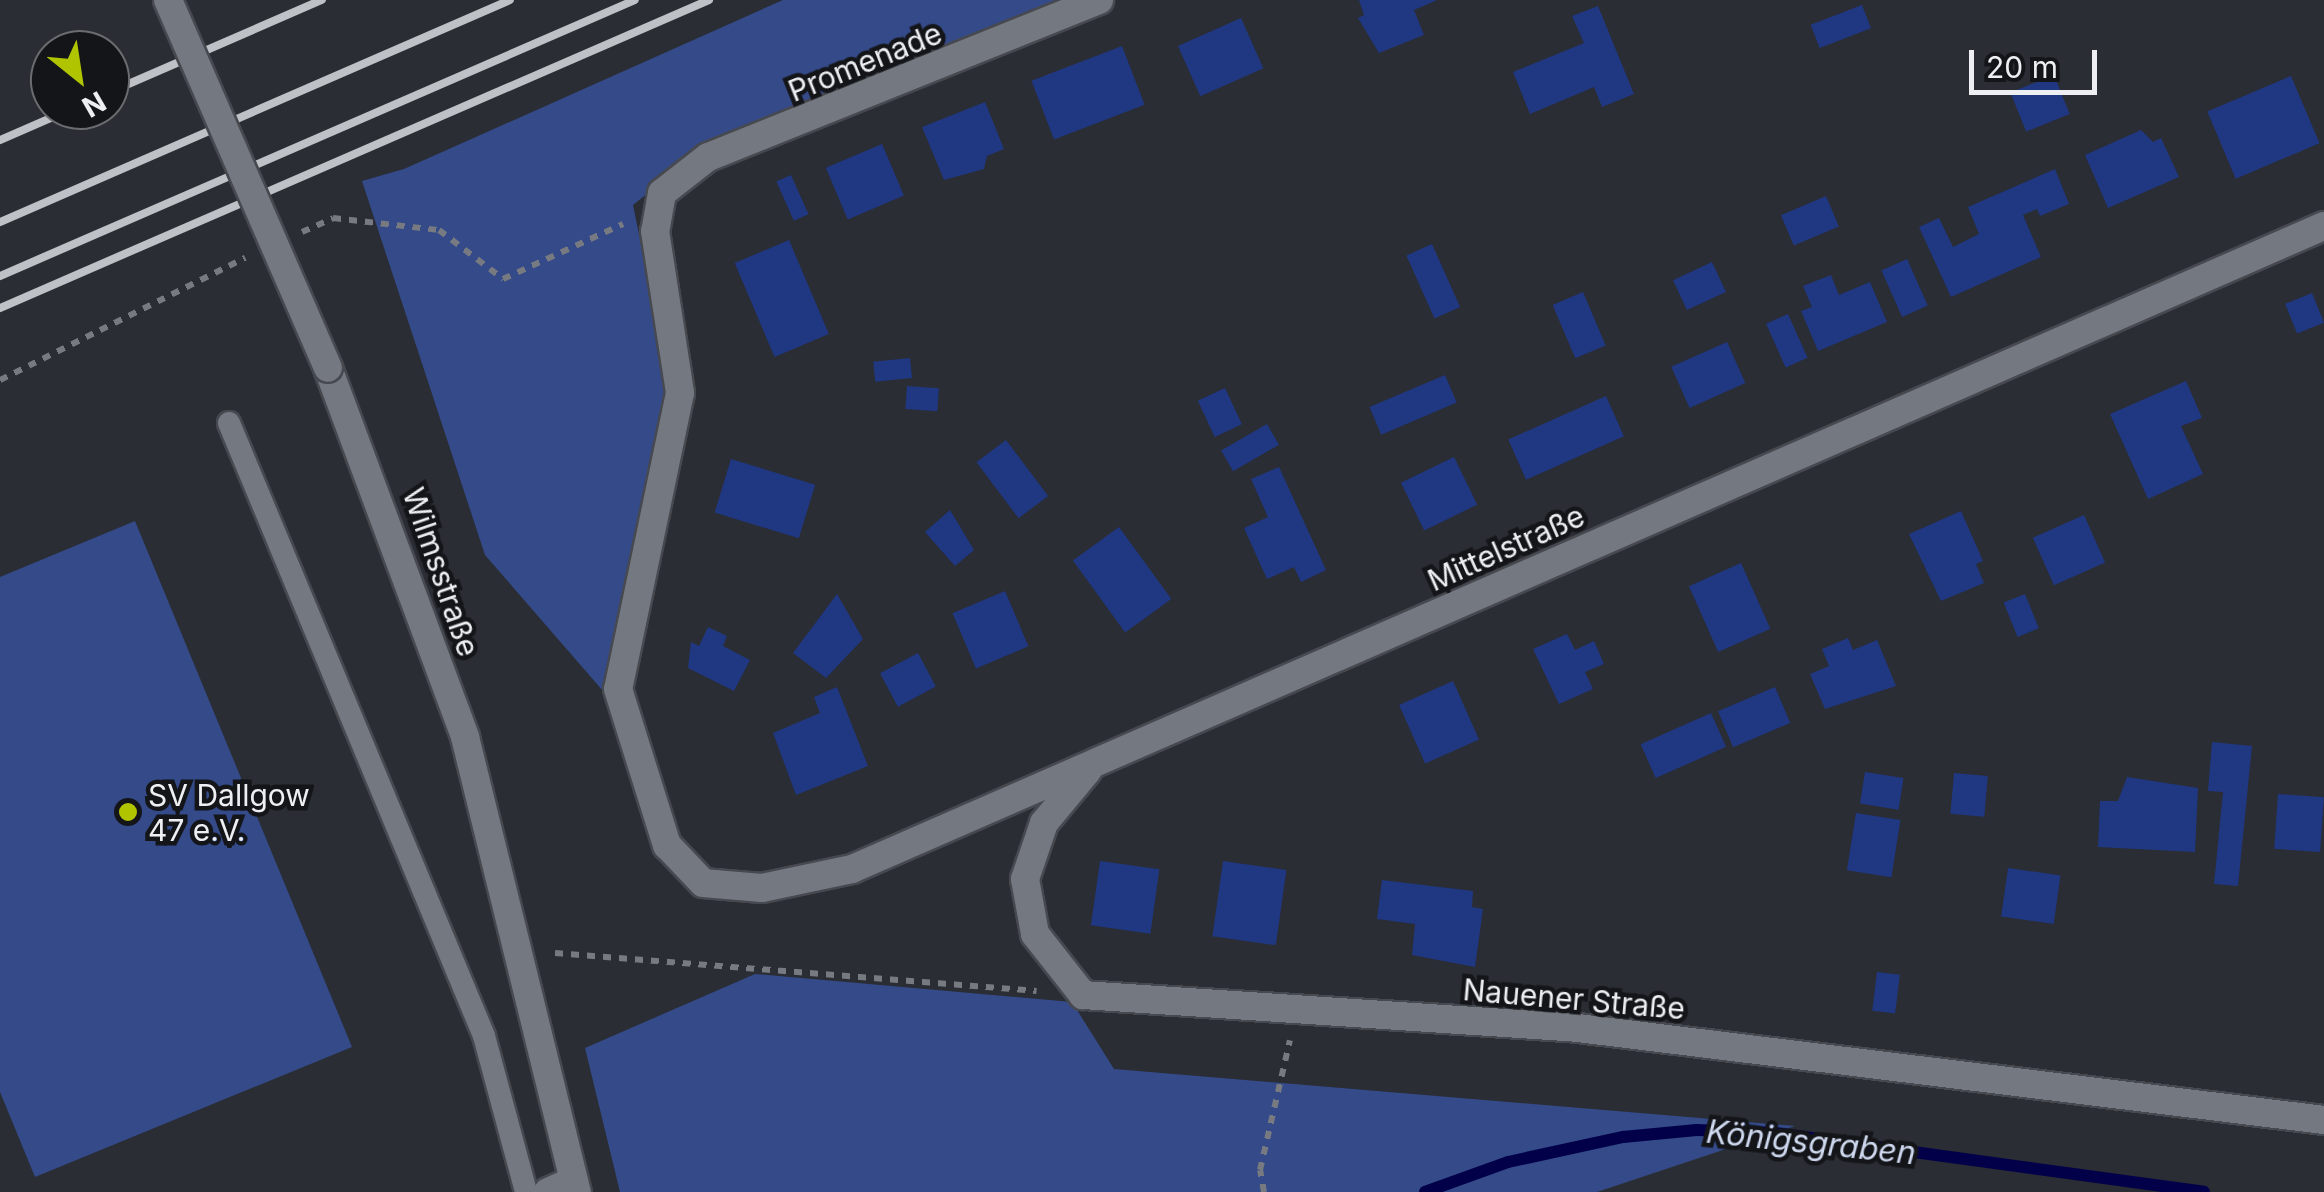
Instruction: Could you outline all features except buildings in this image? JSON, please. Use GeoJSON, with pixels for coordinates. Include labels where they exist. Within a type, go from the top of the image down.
{"type":"FeatureCollection","features":[{"type":"Feature","properties":{"kind":"street","name":"Wilmsstraße"},"geometry":{"type":"LineString","coordinates":[[168,0],[328,368],[464,737],[566,1188]]}},
{"type":"Feature","properties":{"kind":"street","name":"Promenade"},"geometry":{"type":"LineString","coordinates":[[662,192],[708,157],[822,117],[1099,0]]}},
{"type":"Feature","properties":{"kind":"street","name":"Mittelstraße"},"geometry":{"type":"LineString","coordinates":[[662,192],[655,232],[680,393],[618,689],[667,845],[703,883],[762,888],[852,869],[2324,226]]}},
{"type":"Feature","properties":{"kind":"street"},"geometry":{"type":"LineString","coordinates":[[1083,994],[1035,934],[1025,879],[1044,823],[1093,764]]}},
{"type":"Feature","properties":{"kind":"street","name":"Nauener Straße"},"geometry":{"type":"LineString","coordinates":[[1083,994],[1578,1028],[2324,1120]]}},
{"type":"Feature","properties":{"kind":"lane"},"geometry":{"type":"LineString","coordinates":[[229,423],[484,1036],[526,1192]]}},
{"type":"Feature","properties":{"kind":"path"},"geometry":{"type":"LineString","coordinates":[[285,240],[333,218],[438,230],[503,279],[630,221],[662,192]]}},
{"type":"Feature","properties":{"kind":"path"},"geometry":{"type":"LineString","coordinates":[[0,380],[253,254]]}},
{"type":"Feature","properties":{"kind":"path"},"geometry":{"type":"LineString","coordinates":[[555,952],[1083,994]]}},
{"type":"Feature","properties":{"kind":"path"},"geometry":{"type":"LineString","coordinates":[[1264,1192],[1260,1170],[1299,1010]]}},
{"type":"Feature","properties":{"kind":"shaded area"},"geometry":{"type":"Polygon","coordinates":[[[783,0],[1059,0],[695,155],[633,205],[671,390],[603,691],[485,555],[362,181],[404,169],[783,0]]]}},
{"type":"Feature","properties":{"kind":"shaded area","name":"SV Dallgow 47 e.V."},"geometry":{"type":"Polygon","coordinates":[[[135,521],[352,1047],[35,1177],[0,1092],[0,577],[135,521]]]}},
{"type":"Feature","properties":{"kind":"shaded area"},"geometry":{"type":"Polygon","coordinates":[[[755,974],[1072,1002],[1114,1069],[1795,1126],[1597,1192],[620,1192],[585,1048],[755,974]]]}},
{"type":"Feature","properties":{"kind":"waterway","name":"Königsgraben"},"geometry":{"type":"LineString","coordinates":[[1425,1192],[1508,1162],[1623,1137],[1697,1130],[1775,1133],[2204,1192]]}},
{"type":"Feature","properties":{"kind":"railway"},"geometry":{"type":"LineString","coordinates":[[130,83],[322,0]]}},
{"type":"Feature","properties":{"kind":"railway"},"geometry":{"type":"LineString","coordinates":[[0,222],[510,0]]}},
{"type":"Feature","properties":{"kind":"railway"},"geometry":{"type":"LineString","coordinates":[[0,276],[635,0]]}},
{"type":"Feature","properties":{"kind":"railway"},"geometry":{"type":"LineString","coordinates":[[0,308],[709,0]]}},
{"type":"Feature","properties":{"kind":"railway"},"geometry":{"type":"LineString","coordinates":[[0,140],[30,127]]}},
{"type":"Feature","properties":{"kind":"place","name":"SV Dallgow 47 e.V."},"geometry":{"type":"Point","coordinates":[128,812]}}]}
